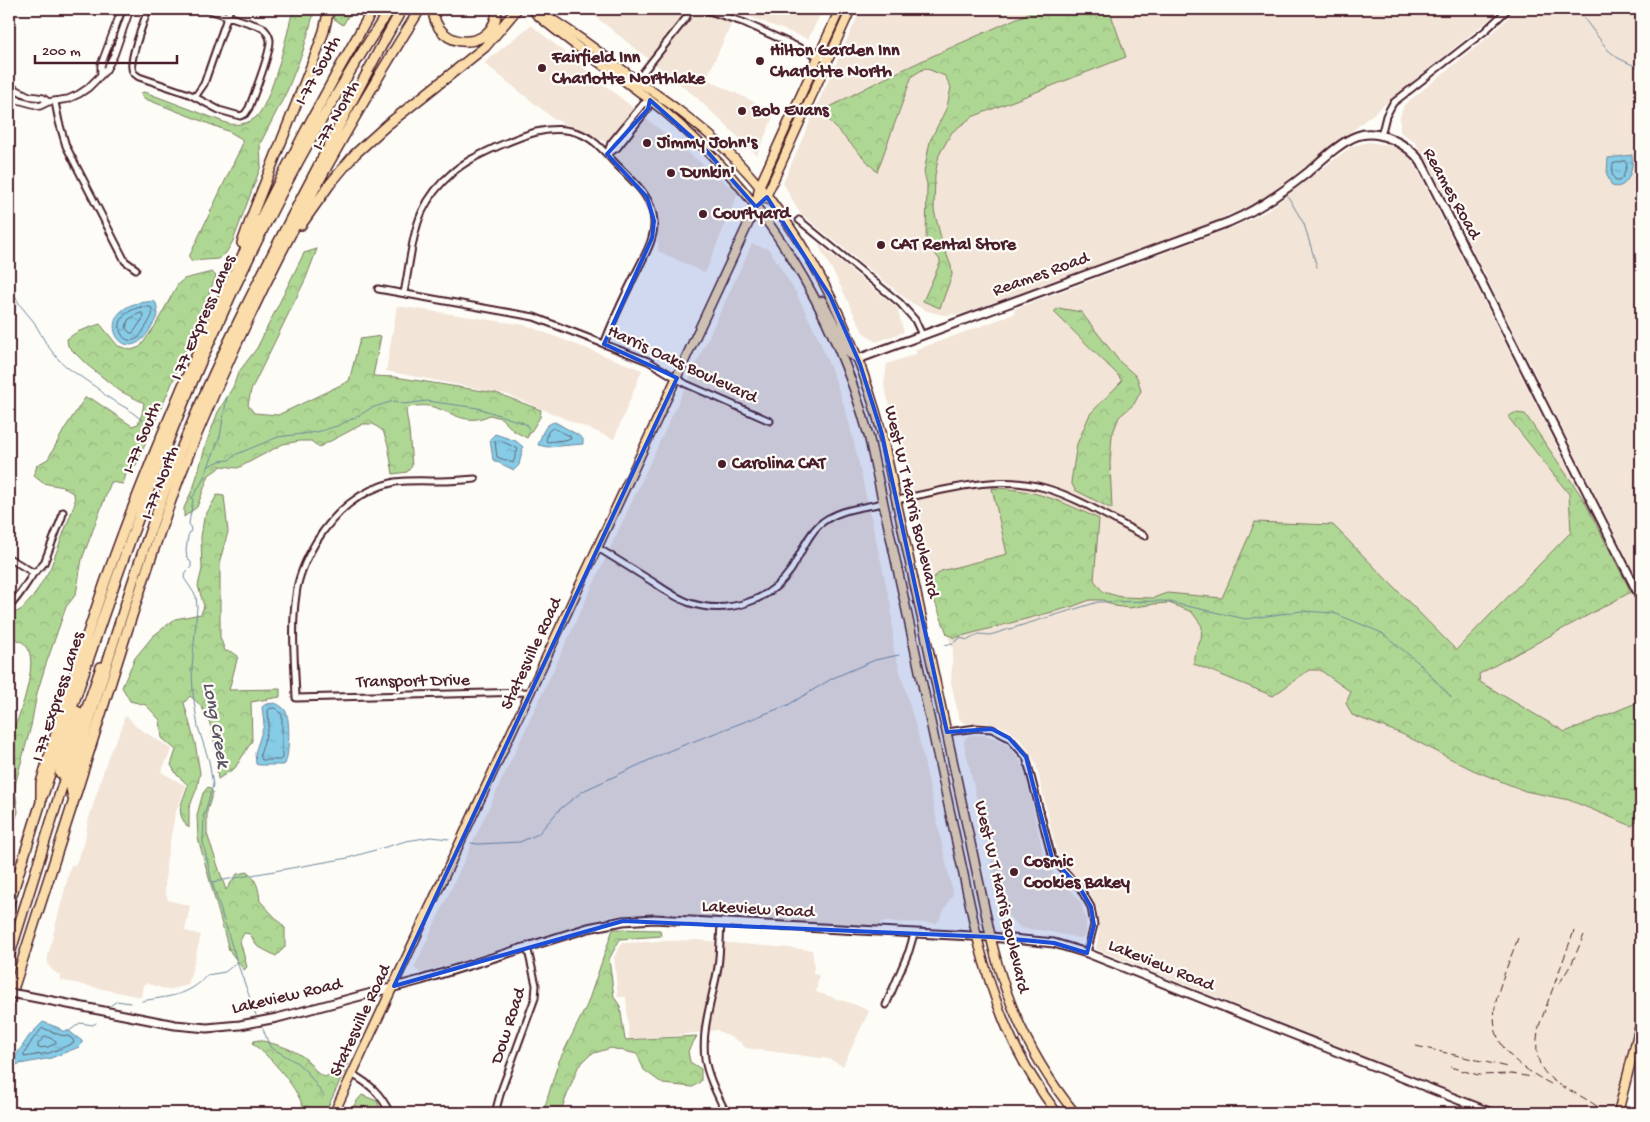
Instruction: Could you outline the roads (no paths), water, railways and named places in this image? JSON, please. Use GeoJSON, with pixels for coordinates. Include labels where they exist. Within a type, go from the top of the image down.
{"type":"FeatureCollection","features":[{"type":"Feature","properties":{"kind":"highway"},"geometry":{"type":"LineString","coordinates":[[229,283],[253,212],[316,54],[324,31],[328,9]]}},
{"type":"Feature","properties":{"kind":"highway","name":"I-77 South"},"geometry":{"type":"LineString","coordinates":[[9,904],[41,802],[40,782],[76,669],[111,566],[172,409],[229,283],[294,152],[373,9]]}},
{"type":"Feature","properties":{"kind":"highway","name":"I 77 Express Lanes"},"geometry":{"type":"LineString","coordinates":[[41,802],[128,545],[207,348],[265,225],[302,156],[349,73],[390,9]]}},
{"type":"Feature","properties":{"kind":"highway","name":"I 77 Express Lanes"},"geometry":{"type":"LineString","coordinates":[[74,800],[70,783],[121,618],[159,507],[182,448],[212,377],[272,255],[402,9]]}},
{"type":"Feature","properties":{"kind":"highway","name":"I-77 North"},"geometry":{"type":"LineString","coordinates":[[9,1002],[143,578],[167,510],[220,380],[278,258],[344,136],[420,9]]}},
{"type":"Feature","properties":{"kind":"highway"},"geometry":{"type":"LineString","coordinates":[[433,9],[435,21],[442,31],[451,38],[466,41],[479,39],[489,31],[494,23],[497,9]]}},
{"type":"Feature","properties":{"kind":"highway"},"geometry":{"type":"LineString","coordinates":[[278,258],[322,194],[355,154],[387,125],[485,47],[518,9]]}},
{"type":"Feature","properties":{"kind":"highway"},"geometry":{"type":"LineString","coordinates":[[9,957],[88,702],[121,618]]}},
{"type":"Feature","properties":{"kind":"highway"},"geometry":{"type":"LineString","coordinates":[[9,938],[70,738],[99,628]]}},
{"type":"Feature","properties":{"kind":"main road","name":"West W T Harris Boulevard"},"geometry":{"type":"LineString","coordinates":[[531,9],[554,30],[650,100],[679,124],[718,162],[756,207],[800,271],[826,319],[847,368],[864,420],[977,937],[989,983],[1000,1015],[1015,1047],[1040,1090],[1057,1113]]}},
{"type":"Feature","properties":{"kind":"main road","name":"West W T Harris Boulevard"},"geometry":{"type":"LineString","coordinates":[[535,9],[559,23],[637,80],[686,116],[714,140],[740,165],[767,197],[798,240],[822,280],[858,359],[877,416],[897,500],[991,938],[1006,991],[1022,1029],[1046,1073],[1075,1113]]}},
{"type":"Feature","properties":{"kind":"main road","name":"Statesville Road"},"geometry":{"type":"LineString","coordinates":[[334,1113],[678,378],[756,207],[759,187],[840,9]]}},
{"type":"Feature","properties":{"kind":"main road"},"geometry":{"type":"LineString","coordinates":[[843,26],[841,22],[846,9]]}},
{"type":"Feature","properties":{"kind":"main road","name":"Statesville Road"},"geometry":{"type":"LineString","coordinates":[[756,207],[767,197],[851,9]]}},
{"type":"Feature","properties":{"kind":"main road","name":"Reames Road"},"geometry":{"type":"LineString","coordinates":[[858,359],[1243,216],[1277,196],[1348,141],[1362,135],[1381,136],[1404,144],[1415,153],[1421,162],[1641,599]]}},
{"type":"Feature","properties":{"kind":"main road"},"geometry":{"type":"LineString","coordinates":[[800,271],[825,305],[846,350],[858,359]]}},
{"type":"Feature","properties":{"kind":"main road","name":"Lakeview Road"},"geometry":{"type":"LineString","coordinates":[[9,993],[162,1024],[217,1028],[263,1021],[421,980],[588,928],[623,921],[654,920],[840,929],[1054,943],[1087,953],[1492,1113]]}},
{"type":"Feature","properties":{"kind":"main road"},"geometry":{"type":"LineString","coordinates":[[1618,1113],[1641,1021]]}},
{"type":"Feature","properties":{"kind":"main road"},"geometry":{"type":"LineString","coordinates":[[1040,1090],[1064,1113]]}},
{"type":"Feature","properties":{"kind":"street"},"geometry":{"type":"LineString","coordinates":[[101,74],[101,65],[122,9]]}},
{"type":"Feature","properties":{"kind":"street"},"geometry":{"type":"LineString","coordinates":[[9,94],[18,100],[40,106],[51,102],[68,100],[88,88],[106,70],[114,55],[130,9]]}},
{"type":"Feature","properties":{"kind":"street"},"geometry":{"type":"LineString","coordinates":[[148,9],[132,59],[134,73],[139,77],[196,97],[219,110],[240,116],[249,108],[268,51],[270,38],[262,28],[206,9]]}},
{"type":"Feature","properties":{"kind":"street"},"geometry":{"type":"LineString","coordinates":[[196,97],[204,84],[230,9]]}},
{"type":"Feature","properties":{"kind":"street"},"geometry":{"type":"LineString","coordinates":[[637,80],[686,18],[690,9]]}},
{"type":"Feature","properties":{"kind":"street"},"geometry":{"type":"LineString","coordinates":[[703,9],[756,28],[828,61]]}},
{"type":"Feature","properties":{"kind":"street"},"geometry":{"type":"LineString","coordinates":[[1381,136],[1386,116],[1394,104],[1485,31],[1508,9]]}},
{"type":"Feature","properties":{"kind":"street"},"geometry":{"type":"LineString","coordinates":[[9,86],[29,96],[43,98],[51,102],[73,160],[125,261],[136,269]]}},
{"type":"Feature","properties":{"kind":"street"},"geometry":{"type":"LineString","coordinates":[[607,154],[617,148],[648,109],[650,100]]}},
{"type":"Feature","properties":{"kind":"street"},"geometry":{"type":"LineString","coordinates":[[404,294],[421,214],[444,180],[462,165],[530,132],[562,130],[581,134],[589,138],[607,154],[647,197],[651,205],[654,221],[652,238],[614,318],[604,344]]}},
{"type":"Feature","properties":{"kind":"street"},"geometry":{"type":"LineString","coordinates":[[799,220],[900,303],[915,320],[922,335]]}},
{"type":"Feature","properties":{"kind":"street","name":"Harris Oaks Boulevard"},"geometry":{"type":"LineString","coordinates":[[378,289],[527,315],[648,361],[686,384],[770,421]]}},
{"type":"Feature","properties":{"kind":"street","name":"Transport Drive"},"geometry":{"type":"LineString","coordinates":[[475,479],[406,481],[383,485],[356,498],[340,510],[329,523],[304,564],[296,594],[296,698],[531,692]]}},
{"type":"Feature","properties":{"kind":"street"},"geometry":{"type":"LineString","coordinates":[[897,500],[969,485],[1000,482],[1030,485],[1062,494],[1145,536]]}},
{"type":"Feature","properties":{"kind":"street"},"geometry":{"type":"LineString","coordinates":[[598,548],[673,595],[689,602],[712,607],[738,606],[761,598],[779,584],[792,568],[813,533],[826,520],[848,510],[883,504]]}},
{"type":"Feature","properties":{"kind":"street"},"geometry":{"type":"LineString","coordinates":[[9,607],[34,573],[44,563],[63,512]]}},
{"type":"Feature","properties":{"kind":"street"},"geometry":{"type":"LineString","coordinates":[[9,558],[34,573]]}},
{"type":"Feature","properties":{"kind":"street"},"geometry":{"type":"LineString","coordinates":[[947,732],[976,728],[992,729],[1009,738],[1026,757],[1052,858],[1080,888],[1091,907],[1094,925],[1087,953]]}},
{"type":"Feature","properties":{"kind":"street"},"geometry":{"type":"LineString","coordinates":[[722,924],[718,966],[705,1039],[710,1079],[726,1113]]}},
{"type":"Feature","properties":{"kind":"street"},"geometry":{"type":"LineString","coordinates":[[886,1005],[909,951],[914,934]]}},
{"type":"Feature","properties":{"kind":"street","name":"Dow Road"},"geometry":{"type":"LineString","coordinates":[[496,1113],[501,1092],[535,998],[535,977],[527,946]]}},
{"type":"Feature","properties":{"kind":"street"},"geometry":{"type":"LineString","coordinates":[[352,1074],[366,1082],[377,1092],[390,1113]]}},
{"type":"Feature","properties":{"kind":"water"},"geometry":{"type":"Polygon","coordinates":[[[1632,155],[1631,172],[1626,182],[1618,187],[1612,186],[1607,175],[1608,158],[1632,155]]]}},
{"type":"Feature","properties":{"kind":"water"},"geometry":{"type":"Polygon","coordinates":[[[153,301],[156,303],[158,314],[141,341],[132,345],[125,344],[119,340],[115,333],[114,325],[117,316],[131,305],[153,301]]]}},
{"type":"Feature","properties":{"kind":"water"},"geometry":{"type":"Polygon","coordinates":[[[555,422],[578,435],[583,439],[583,444],[548,447],[538,445],[545,428],[555,422]]]}},
{"type":"Feature","properties":{"kind":"water"},"geometry":{"type":"Polygon","coordinates":[[[495,434],[516,441],[523,447],[519,465],[514,470],[493,460],[490,439],[495,434]]]}},
{"type":"Feature","properties":{"kind":"water"},"geometry":{"type":"Polygon","coordinates":[[[275,703],[285,710],[288,721],[289,737],[285,764],[259,765],[256,764],[255,753],[264,725],[262,707],[266,704],[275,703]]]}},
{"type":"Feature","properties":{"kind":"water"},"geometry":{"type":"Polygon","coordinates":[[[43,1022],[62,1031],[69,1031],[82,1041],[82,1044],[51,1058],[15,1065],[15,1057],[29,1036],[43,1022]]]}},
{"type":"Feature","properties":{"kind":"waterway"},"geometry":{"type":"LineString","coordinates":[[1574,9],[1583,17],[1608,50],[1618,58],[1641,69]]}},
{"type":"Feature","properties":{"kind":"waterway"},"geometry":{"type":"LineString","coordinates":[[1287,195],[1304,224],[1317,267]]}},
{"type":"Feature","properties":{"kind":"waterway","name":"Long Creek"},"geometry":{"type":"LineString","coordinates":[[9,286],[58,359],[107,397],[128,409],[143,421]]}},
{"type":"Feature","properties":{"kind":"waterway"},"geometry":{"type":"LineString","coordinates":[[193,497],[203,480],[220,436],[227,397]]}},
{"type":"Feature","properties":{"kind":"waterway"},"geometry":{"type":"LineString","coordinates":[[209,466],[220,461],[229,460],[237,454],[278,437],[317,432],[337,426],[371,408],[394,401],[404,404],[427,401],[478,408],[526,424],[529,429]]}},
{"type":"Feature","properties":{"kind":"waterway","name":"Long Creek"},"geometry":{"type":"LineString","coordinates":[[191,496],[193,500],[189,523],[191,530],[188,536],[186,551],[191,567],[184,578],[196,596],[197,607],[192,668],[193,694],[198,727],[209,761],[213,785],[204,815],[203,842],[212,882],[256,1015]]}},
{"type":"Feature","properties":{"kind":"waterway"},"geometry":{"type":"LineString","coordinates":[[945,645],[953,643],[960,638],[968,640],[979,634],[990,635],[1098,602],[1164,601],[1246,619],[1302,611],[1334,613],[1382,633],[1419,663],[1451,697]]}},
{"type":"Feature","properties":{"kind":"waterway"},"geometry":{"type":"LineString","coordinates":[[471,843],[520,842],[538,834],[560,809],[583,791],[671,750],[788,705],[833,678],[875,660],[899,655]]}},
{"type":"Feature","properties":{"kind":"waterway"},"geometry":{"type":"LineString","coordinates":[[212,882],[348,858],[406,841],[431,837],[449,839]]}},
{"type":"Feature","properties":{"kind":"waterway"},"geometry":{"type":"LineString","coordinates":[[142,1001],[185,992],[193,988],[207,975],[225,972],[236,963]]}},
{"type":"Feature","properties":{"kind":"waterway"},"geometry":{"type":"LineString","coordinates":[[110,1006],[117,1001],[130,1003]]}},
{"type":"Feature","properties":{"kind":"waterway"},"geometry":{"type":"LineString","coordinates":[[68,1032],[80,1023],[93,1025],[96,1023]]}},
{"type":"Feature","properties":{"kind":"waterway","name":"Long Creek"},"geometry":{"type":"LineString","coordinates":[[263,1029],[270,1047],[296,1062],[307,1072],[324,1096]]}},
{"type":"Feature","properties":{"kind":"waterway"},"geometry":{"type":"LineString","coordinates":[[9,1069],[16,1064]]}},
{"type":"Feature","properties":{"kind":"railway"},"geometry":{"type":"LineString","coordinates":[[1574,931],[1539,1026],[1537,1047],[1539,1062],[1545,1073],[1555,1082],[1592,1103],[1605,1113]]}},
{"type":"Feature","properties":{"kind":"railway"},"geometry":{"type":"LineString","coordinates":[[1559,984],[1572,963],[1584,935]]}},
{"type":"Feature","properties":{"kind":"railway"},"geometry":{"type":"LineString","coordinates":[[1518,938],[1495,1004],[1494,1022],[1498,1038],[1508,1053],[1526,1069],[1551,1084]]}},
{"type":"Feature","properties":{"kind":"railway"},"geometry":{"type":"LineString","coordinates":[[1416,1046],[1507,1067]]}},
{"type":"Feature","properties":{"kind":"railway"},"geometry":{"type":"LineString","coordinates":[[1450,1067],[1478,1075],[1511,1074],[1533,1077]]}},
{"type":"Feature","properties":{"kind":"railway"},"geometry":{"type":"LineString","coordinates":[[1640,1113],[1641,1107]]}},
{"type":"Feature","properties":{"kind":"place","name":"Hilton Garden Inn Charlotte North"},"geometry":{"type":"Point","coordinates":[760,61]}},
{"type":"Feature","properties":{"kind":"place","name":"Fairfield Inn Charlotte Northlake"},"geometry":{"type":"Point","coordinates":[542,68]}},
{"type":"Feature","properties":{"kind":"place","name":"Bob Evans"},"geometry":{"type":"Point","coordinates":[742,111]}},
{"type":"Feature","properties":{"kind":"place","name":"Jimmy John's"},"geometry":{"type":"Point","coordinates":[647,143]}},
{"type":"Feature","properties":{"kind":"place","name":"Dunkin'"},"geometry":{"type":"Point","coordinates":[671,173]}},
{"type":"Feature","properties":{"kind":"place","name":"Courtyard"},"geometry":{"type":"Point","coordinates":[703,214]}},
{"type":"Feature","properties":{"kind":"place","name":"CAT Rental Store"},"geometry":{"type":"Point","coordinates":[881,245]}},
{"type":"Feature","properties":{"kind":"place","name":"Carolina CAT"},"geometry":{"type":"Point","coordinates":[722,464]}},
{"type":"Feature","properties":{"kind":"place","name":"Cosmic Cookies Bakey"},"geometry":{"type":"Point","coordinates":[1014,872]}}]}
